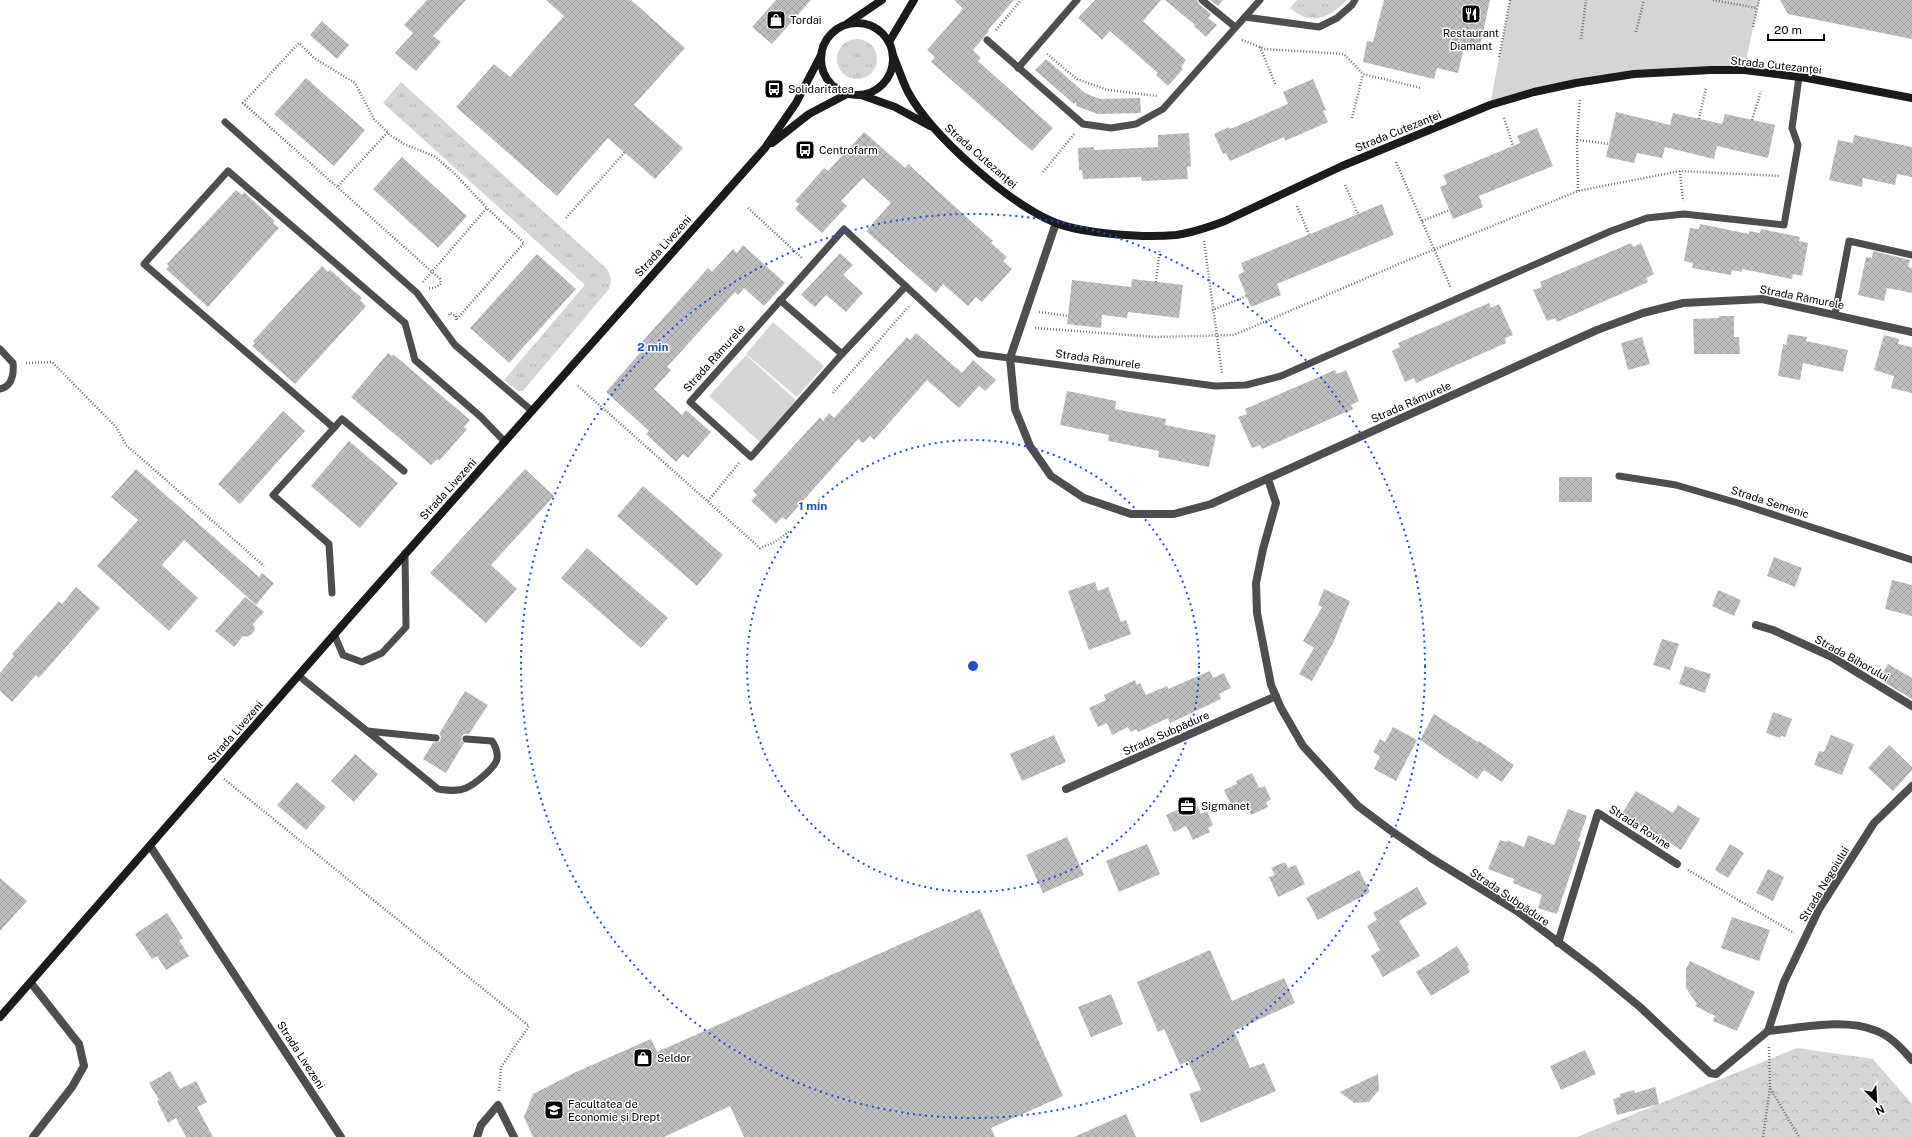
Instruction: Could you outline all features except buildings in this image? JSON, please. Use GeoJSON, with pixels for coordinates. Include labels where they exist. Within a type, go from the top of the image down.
{"type":"FeatureCollection","features":[{"type":"Feature","properties":{"kind":"main road"},"geometry":{"type":"LineString","coordinates":[[847,24],[861,23],[872,26],[882,32],[889,42],[894,55],[892,69],[885,82],[874,91],[861,95],[847,94],[836,88],[827,79],[822,68],[822,55],[826,42],[834,31],[882,0]]}},
{"type":"Feature","properties":{"kind":"main road"},"geometry":{"type":"LineString","coordinates":[[889,42],[914,0]]}},
{"type":"Feature","properties":{"kind":"main road","name":"Strada Livezeni"},"geometry":{"type":"LineString","coordinates":[[0,1017],[405,553],[765,148],[796,103],[822,55]]}},
{"type":"Feature","properties":{"kind":"main road","name":"Strada Cutezanței"},"geometry":{"type":"LineString","coordinates":[[894,55],[908,92],[933,128],[990,180],[1018,201],[1056,223],[1099,233],[1138,235],[1176,235],[1206,228],[1225,221],[1342,166],[1490,105],[1534,92],[1576,83],[1634,74],[1744,70],[1799,77],[1912,98]]}},
{"type":"Feature","properties":{"kind":"main road","name":"Strada Livezeni"},"geometry":{"type":"LineString","coordinates":[[765,148],[809,114],[847,94]]}},
{"type":"Feature","properties":{"kind":"main road","name":"Strada Cutezanței"},"geometry":{"type":"LineString","coordinates":[[861,95],[895,107],[933,128]]}},
{"type":"Feature","properties":{"kind":"street","name":"Strada Rămurele"},"geometry":{"type":"LineString","coordinates":[[1056,223],[1010,358],[1015,409],[1030,446],[1051,476],[1084,498],[1132,514],[1174,514],[1211,504],[1596,330],[1643,313],[1683,303],[1762,299],[1912,332]]}},
{"type":"Feature","properties":{"kind":"street","name":"Strada Subpădure"},"geometry":{"type":"LineString","coordinates":[[1268,479],[1276,503],[1263,549],[1256,583],[1257,613],[1271,685],[1302,746],[1358,806],[1413,846],[1517,911],[1595,970],[1640,1007],[1710,1073],[1716,1074],[1768,1031]]}},
{"type":"Feature","properties":{"kind":"street","name":"Strada Bihorului"},"geometry":{"type":"LineString","coordinates":[[1756,625],[1773,630],[1832,657],[1912,706]]}},
{"type":"Feature","properties":{"kind":"street","name":"Strada Subpădure"},"geometry":{"type":"LineString","coordinates":[[1066,789],[1276,696]]}},
{"type":"Feature","properties":{"kind":"street","name":"Strada Negoiului"},"geometry":{"type":"LineString","coordinates":[[1768,1031],[1784,982],[1819,909],[1874,823],[1912,786]]}},
{"type":"Feature","properties":{"kind":"street","name":"Strada Rovine"},"geometry":{"type":"LineString","coordinates":[[1558,943],[1598,813],[1677,864]]}},
{"type":"Feature","properties":{"kind":"street","name":"Strada Livezeni"},"geometry":{"type":"LineString","coordinates":[[150,846],[341,1137]]}},
{"type":"Feature","properties":{"kind":"street"},"geometry":{"type":"LineString","coordinates":[[31,983],[79,1044],[84,1066],[72,1087],[32,1137]]}},
{"type":"Feature","properties":{"kind":"street"},"geometry":{"type":"LineString","coordinates":[[1768,1031],[1847,1024],[1874,1030],[1896,1043],[1912,1060]]}},
{"type":"Feature","properties":{"kind":"street"},"geometry":{"type":"LineString","coordinates":[[477,1137],[481,1126],[498,1105],[514,1137]]}},
{"type":"Feature","properties":{"kind":"lane"},"geometry":{"type":"LineString","coordinates":[[1018,68],[1077,0]]}},
{"type":"Feature","properties":{"kind":"lane"},"geometry":{"type":"LineString","coordinates":[[1202,0],[1235,28]]}},
{"type":"Feature","properties":{"kind":"lane"},"geometry":{"type":"LineString","coordinates":[[987,40],[1083,124],[1111,128],[1136,124],[1163,109],[1260,0]]}},
{"type":"Feature","properties":{"kind":"lane"},"geometry":{"type":"LineString","coordinates":[[1245,17],[1319,27],[1337,18],[1352,5],[1355,0]]}},
{"type":"Feature","properties":{"kind":"lane"},"geometry":{"type":"LineString","coordinates":[[1792,176],[1798,145],[1792,128],[1799,77]]}},
{"type":"Feature","properties":{"kind":"lane"},"geometry":{"type":"LineString","coordinates":[[225,122],[417,293],[455,345],[532,411]]}},
{"type":"Feature","properties":{"kind":"lane"},"geometry":{"type":"LineString","coordinates":[[334,428],[144,264],[228,171],[405,324],[415,360],[481,417],[505,442]]}},
{"type":"Feature","properties":{"kind":"lane","name":"Strada Rămurele"},"geometry":{"type":"LineString","coordinates":[[747,453],[690,402],[844,229],[979,354],[1224,386],[1246,385],[1280,376],[1457,300],[1611,231],[1647,218],[1684,214],[1784,225],[1792,176]]}},
{"type":"Feature","properties":{"kind":"lane"},"geometry":{"type":"LineString","coordinates":[[1835,314],[1849,241],[1912,255]]}},
{"type":"Feature","properties":{"kind":"lane"},"geometry":{"type":"LineString","coordinates":[[747,453],[751,457],[842,354],[906,286]]}},
{"type":"Feature","properties":{"kind":"lane"},"geometry":{"type":"LineString","coordinates":[[780,300],[842,354]]}},
{"type":"Feature","properties":{"kind":"lane"},"geometry":{"type":"LineString","coordinates":[[0,349],[13,363],[14,371],[10,382],[0,389]]}},
{"type":"Feature","properties":{"kind":"lane"},"geometry":{"type":"LineString","coordinates":[[332,593],[329,544],[273,495],[342,419],[404,471]]}},
{"type":"Feature","properties":{"kind":"lane","name":"Strada Semenic"},"geometry":{"type":"LineString","coordinates":[[1620,476],[1676,485],[1738,503],[1912,560]]}},
{"type":"Feature","properties":{"kind":"lane"},"geometry":{"type":"LineString","coordinates":[[334,634],[343,655],[362,662],[382,653],[406,627],[405,553]]}},
{"type":"Feature","properties":{"kind":"lane"},"geometry":{"type":"LineString","coordinates":[[299,676],[438,789],[451,791],[465,789],[484,776],[497,760],[497,749],[492,741],[466,740]]}},
{"type":"Feature","properties":{"kind":"lane"},"geometry":{"type":"LineString","coordinates":[[367,731],[436,738]]}},
{"type":"Feature","properties":{"kind":"path"},"geometry":{"type":"LineString","coordinates":[[1499,57],[1510,0]]}},
{"type":"Feature","properties":{"kind":"path"},"geometry":{"type":"LineString","coordinates":[[1581,39],[1586,0]]}},
{"type":"Feature","properties":{"kind":"path"},"geometry":{"type":"LineString","coordinates":[[1636,32],[1644,0]]}},
{"type":"Feature","properties":{"kind":"path"},"geometry":{"type":"LineString","coordinates":[[1713,0],[1757,8]]}},
{"type":"Feature","properties":{"kind":"path"},"geometry":{"type":"LineString","coordinates":[[1753,27],[1759,0]]}},
{"type":"Feature","properties":{"kind":"path"},"geometry":{"type":"LineString","coordinates":[[1229,35],[1265,49],[1344,54],[1363,74],[1421,88]]}},
{"type":"Feature","properties":{"kind":"path"},"geometry":{"type":"LineString","coordinates":[[456,320],[524,243],[486,208],[454,173],[434,156],[404,144],[388,132],[374,119],[355,83],[314,58],[299,43],[243,103],[338,186],[432,271],[440,279],[441,284],[434,288],[428,288],[422,282],[432,271],[486,208]]}},
{"type":"Feature","properties":{"kind":"path"},"geometry":{"type":"LineString","coordinates":[[1260,47],[1276,86]]}},
{"type":"Feature","properties":{"kind":"path"},"geometry":{"type":"LineString","coordinates":[[1044,51],[1077,79],[1108,90],[1159,97]]}},
{"type":"Feature","properties":{"kind":"path"},"geometry":{"type":"LineString","coordinates":[[1352,118],[1363,74]]}},
{"type":"Feature","properties":{"kind":"path"},"geometry":{"type":"LineString","coordinates":[[1699,119],[1706,88]]}},
{"type":"Feature","properties":{"kind":"path"},"geometry":{"type":"LineString","coordinates":[[1752,120],[1761,91]]}},
{"type":"Feature","properties":{"kind":"path"},"geometry":{"type":"LineString","coordinates":[[1578,191],[1577,140],[1580,100]]}},
{"type":"Feature","properties":{"kind":"path"},"geometry":{"type":"LineString","coordinates":[[1504,118],[1513,146]]}},
{"type":"Feature","properties":{"kind":"path"},"geometry":{"type":"LineString","coordinates":[[1043,172],[1078,129]]}},
{"type":"Feature","properties":{"kind":"path"},"geometry":{"type":"LineString","coordinates":[[338,186],[388,132]]}},
{"type":"Feature","properties":{"kind":"path"},"geometry":{"type":"LineString","coordinates":[[1577,140],[1609,144]]}},
{"type":"Feature","properties":{"kind":"path"},"geometry":{"type":"LineString","coordinates":[[566,218],[625,152]]}},
{"type":"Feature","properties":{"kind":"path"},"geometry":{"type":"LineString","coordinates":[[1396,162],[1457,300]]}},
{"type":"Feature","properties":{"kind":"path"},"geometry":{"type":"LineString","coordinates":[[1680,171],[1684,214]]}},
{"type":"Feature","properties":{"kind":"path"},"geometry":{"type":"LineString","coordinates":[[1034,328],[1156,337],[1234,335],[1434,249],[1578,191],[1680,171],[1792,176]]}},
{"type":"Feature","properties":{"kind":"path"},"geometry":{"type":"LineString","coordinates":[[1345,185],[1358,214]]}},
{"type":"Feature","properties":{"kind":"path"},"geometry":{"type":"LineString","coordinates":[[1297,206],[1309,234]]}},
{"type":"Feature","properties":{"kind":"path"},"geometry":{"type":"LineString","coordinates":[[748,208],[811,266]]}},
{"type":"Feature","properties":{"kind":"path"},"geometry":{"type":"LineString","coordinates":[[1422,222],[1450,210]]}},
{"type":"Feature","properties":{"kind":"path"},"geometry":{"type":"LineString","coordinates":[[1203,237],[1212,310],[1224,386]]}},
{"type":"Feature","properties":{"kind":"path"},"geometry":{"type":"LineString","coordinates":[[1156,282],[1160,247]]}},
{"type":"Feature","properties":{"kind":"path"},"geometry":{"type":"LineString","coordinates":[[1212,310],[1247,296]]}},
{"type":"Feature","properties":{"kind":"path"},"geometry":{"type":"LineString","coordinates":[[833,393],[912,302]]}},
{"type":"Feature","properties":{"kind":"path"},"geometry":{"type":"LineString","coordinates":[[1039,312],[1068,316]]}},
{"type":"Feature","properties":{"kind":"path"},"geometry":{"type":"LineString","coordinates":[[13,363],[52,362],[116,427],[126,445],[264,566]]}},
{"type":"Feature","properties":{"kind":"path"},"geometry":{"type":"LineString","coordinates":[[578,386],[760,548],[775,542],[790,531]]}},
{"type":"Feature","properties":{"kind":"path"},"geometry":{"type":"LineString","coordinates":[[708,501],[747,453]]}},
{"type":"Feature","properties":{"kind":"path"},"geometry":{"type":"LineString","coordinates":[[220,775],[529,1026],[501,1067],[498,1105]]}},
{"type":"Feature","properties":{"kind":"path","name":"Strada Rovine"},"geometry":{"type":"LineString","coordinates":[[1677,864],[1786,929]]}},
{"type":"Feature","properties":{"kind":"path"},"geometry":{"type":"LineString","coordinates":[[1763,1137],[1770,1088],[1768,1031]]}},
{"type":"Feature","properties":{"kind":"path"},"geometry":{"type":"LineString","coordinates":[[1770,1088],[1799,1137]]}},
{"type":"Feature","properties":{"kind":"green space"},"geometry":{"type":"Polygon","coordinates":[[[1297,0],[1347,0],[1340,7],[1326,16],[1312,18],[1298,14],[1290,8],[1297,0]]]}},
{"type":"Feature","properties":{"kind":"green space"},"geometry":{"type":"Polygon","coordinates":[[[1510,0],[1759,0],[1744,70],[1634,74],[1490,105],[1510,0]]]}},
{"type":"Feature","properties":{"kind":"green space"},"geometry":{"type":"Polygon","coordinates":[[[853,39],[861,39],[868,42],[874,48],[877,59],[874,70],[868,76],[861,79],[853,79],[846,76],[840,70],[837,63],[837,55],[840,48],[846,42],[853,39]]]}},
{"type":"Feature","properties":{"kind":"green space"},"geometry":{"type":"Polygon","coordinates":[[[401,82],[607,269],[611,279],[609,289],[523,391],[518,391],[504,380],[585,285],[383,103],[401,82]]]}},
{"type":"Feature","properties":{"kind":"green space"},"geometry":{"type":"Polygon","coordinates":[[[773,322],[824,366],[797,397],[746,354],[773,322]]]}},
{"type":"Feature","properties":{"kind":"green space"},"geometry":{"type":"Polygon","coordinates":[[[746,355],[798,402],[761,443],[709,396],[746,355]]]}},
{"type":"Feature","properties":{"kind":"green space"},"geometry":{"type":"Polygon","coordinates":[[[1797,1048],[1873,1059],[1912,1104],[1912,1137],[1577,1137],[1797,1048]]]}},
{"type":"Feature","properties":{"kind":"place","name":"Restaurant Diamant"},"geometry":{"type":"Point","coordinates":[1471,14]}},
{"type":"Feature","properties":{"kind":"place","name":"Tordai"},"geometry":{"type":"Point","coordinates":[776,20]}},
{"type":"Feature","properties":{"kind":"place","name":"Solidaritatea"},"geometry":{"type":"Point","coordinates":[774,89]}},
{"type":"Feature","properties":{"kind":"place","name":"Centrofarm"},"geometry":{"type":"Point","coordinates":[805,150]}},
{"type":"Feature","properties":{"kind":"place","name":"Sigmanet"},"geometry":{"type":"Point","coordinates":[1187,806]}},
{"type":"Feature","properties":{"kind":"place","name":"Seldor"},"geometry":{"type":"Point","coordinates":[643,1058]}},
{"type":"Feature","properties":{"kind":"place","name":"Facultatea de Economie și Drept"},"geometry":{"type":"Point","coordinates":[554,1110]}}]}
